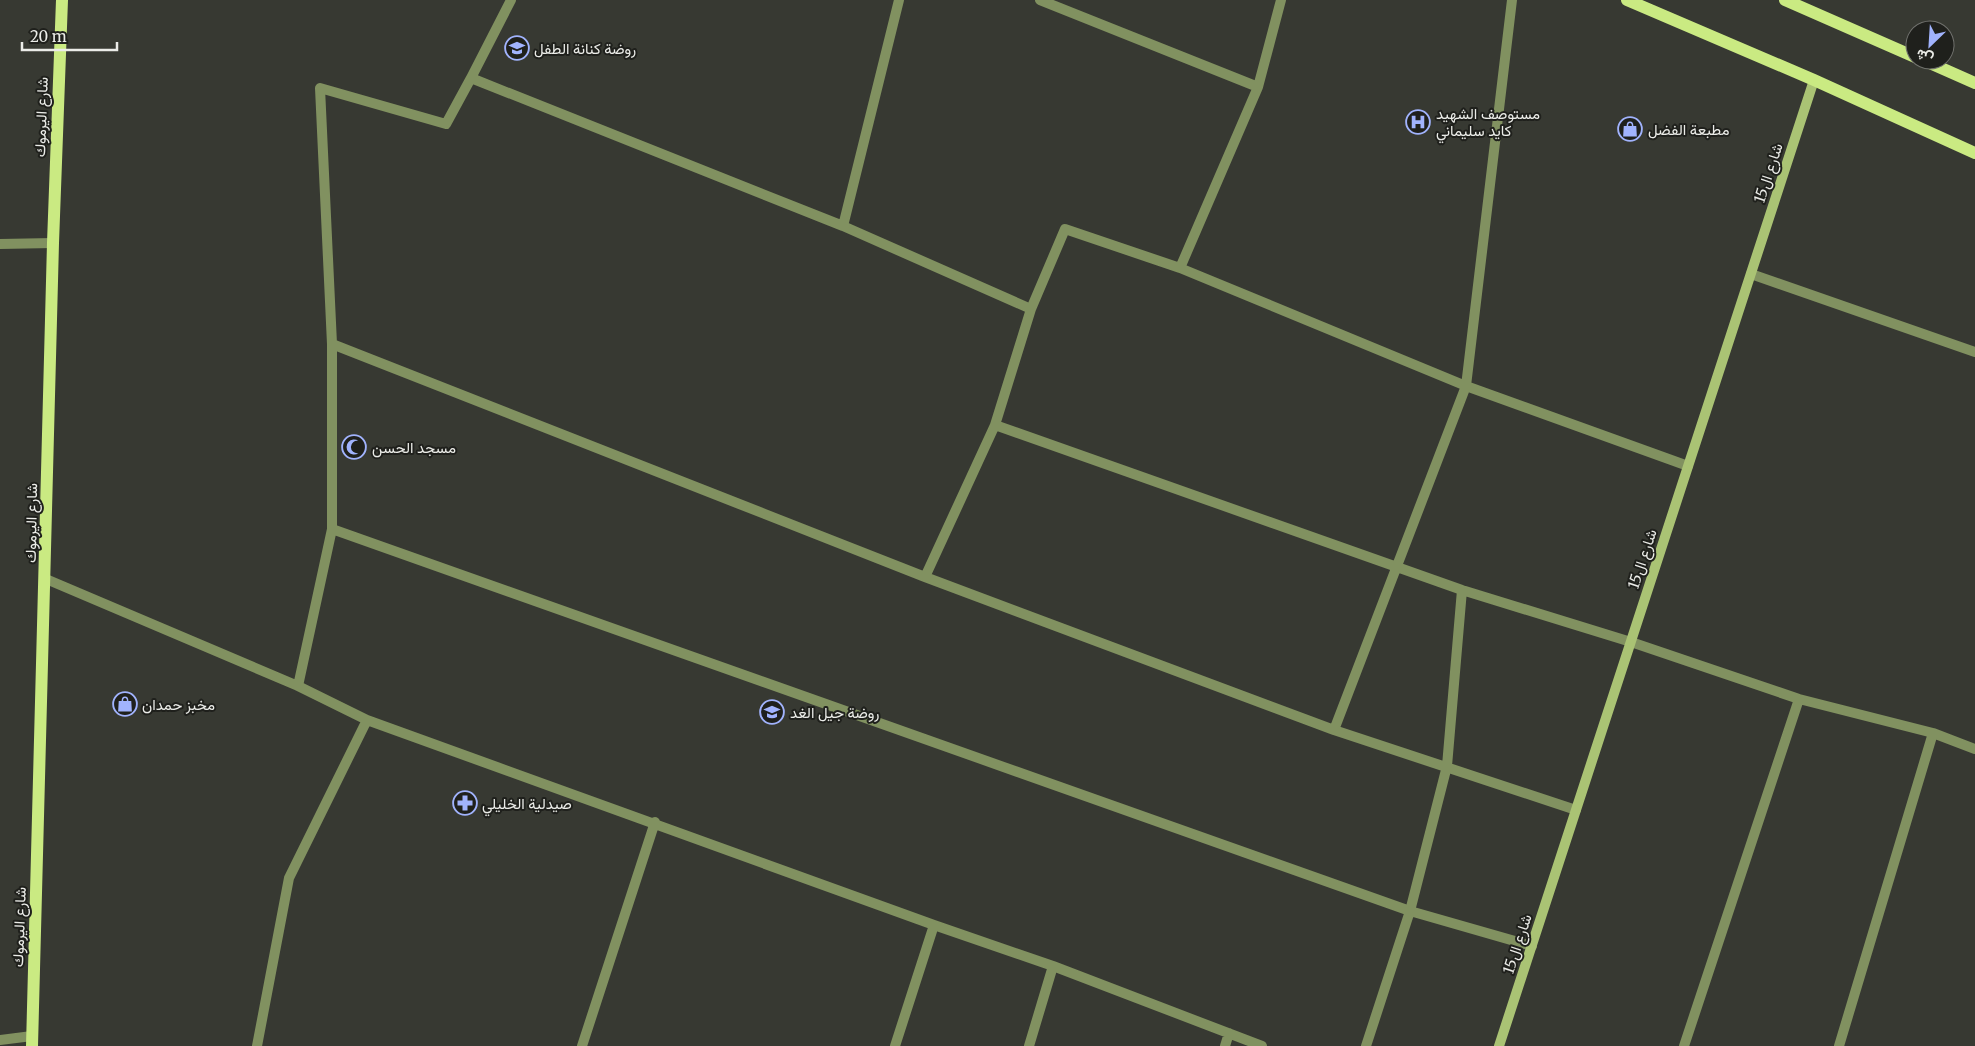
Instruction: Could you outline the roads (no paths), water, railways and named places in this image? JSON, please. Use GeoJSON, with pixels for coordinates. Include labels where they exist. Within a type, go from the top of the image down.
{"type":"FeatureCollection","features":[{"type":"Feature","properties":{"kind":"main road","name":"شارع اليرموك"},"geometry":{"type":"LineString","coordinates":[[32,1041],[46,579],[52,243],[62,0]]}},
{"type":"Feature","properties":{"kind":"main road"},"geometry":{"type":"LineString","coordinates":[[1627,0],[1814,80],[1975,153]]}},
{"type":"Feature","properties":{"kind":"main road"},"geometry":{"type":"LineString","coordinates":[[1785,0],[1905,53]]}},
{"type":"Feature","properties":{"kind":"main road"},"geometry":{"type":"LineString","coordinates":[[1945,70],[1975,83]]}},
{"type":"Feature","properties":{"kind":"main road","name":"شارع ال15"},"geometry":{"type":"LineString","coordinates":[[1499,1046],[1814,80]]}},
{"type":"Feature","properties":{"kind":"street"},"geometry":{"type":"LineString","coordinates":[[298,686],[332,529],[332,344],[320,88],[446,124],[472,78],[511,0]]}},
{"type":"Feature","properties":{"kind":"street"},"geometry":{"type":"LineString","coordinates":[[843,226],[899,0]]}},
{"type":"Feature","properties":{"kind":"street"},"geometry":{"type":"LineString","coordinates":[[1040,0],[1258,87]]}},
{"type":"Feature","properties":{"kind":"street"},"geometry":{"type":"LineString","coordinates":[[1180,268],[1258,87],[1281,0]]}},
{"type":"Feature","properties":{"kind":"street"},"geometry":{"type":"LineString","coordinates":[[1334,730],[1466,386],[1512,0]]}},
{"type":"Feature","properties":{"kind":"street"},"geometry":{"type":"LineString","coordinates":[[472,78],[843,226],[1031,309]]}},
{"type":"Feature","properties":{"kind":"street"},"geometry":{"type":"LineString","coordinates":[[925,577],[995,425],[1031,309],[1065,229],[1180,268],[1466,386],[1688,466]]}},
{"type":"Feature","properties":{"kind":"street"},"geometry":{"type":"LineString","coordinates":[[0,244],[52,243]]}},
{"type":"Feature","properties":{"kind":"street"},"geometry":{"type":"LineString","coordinates":[[1751,274],[1975,352]]}},
{"type":"Feature","properties":{"kind":"street"},"geometry":{"type":"LineString","coordinates":[[332,344],[925,577],[1334,730],[1576,810]]}},
{"type":"Feature","properties":{"kind":"street"},"geometry":{"type":"LineString","coordinates":[[995,425],[1462,590],[1631,642],[1799,699],[1933,733],[1975,749]]}},
{"type":"Feature","properties":{"kind":"street"},"geometry":{"type":"LineString","coordinates":[[332,529],[1410,911],[1532,946]]}},
{"type":"Feature","properties":{"kind":"street"},"geometry":{"type":"LineString","coordinates":[[46,579],[298,686],[367,720],[655,822],[934,925],[1054,966],[1262,1046]]}},
{"type":"Feature","properties":{"kind":"street"},"geometry":{"type":"LineString","coordinates":[[1366,1046],[1410,911],[1447,766],[1462,590]]}},
{"type":"Feature","properties":{"kind":"street"},"geometry":{"type":"LineString","coordinates":[[1684,1046],[1799,699]]}},
{"type":"Feature","properties":{"kind":"street"},"geometry":{"type":"LineString","coordinates":[[257,1046],[289,878],[367,720]]}},
{"type":"Feature","properties":{"kind":"street"},"geometry":{"type":"LineString","coordinates":[[1839,1046],[1933,733]]}},
{"type":"Feature","properties":{"kind":"street"},"geometry":{"type":"LineString","coordinates":[[582,1046],[655,822]]}},
{"type":"Feature","properties":{"kind":"street"},"geometry":{"type":"LineString","coordinates":[[895,1046],[934,925]]}},
{"type":"Feature","properties":{"kind":"street"},"geometry":{"type":"LineString","coordinates":[[1030,1046],[1054,966]]}},
{"type":"Feature","properties":{"kind":"street"},"geometry":{"type":"LineString","coordinates":[[1225,1046],[1229,1033]]}},
{"type":"Feature","properties":{"kind":"street"},"geometry":{"type":"LineString","coordinates":[[0,1040],[32,1041]]}},
{"type":"Feature","properties":{"kind":"place","name":"روضة كنانة الطفل"},"geometry":{"type":"Point","coordinates":[517,48]}},
{"type":"Feature","properties":{"kind":"place","name":"مستوصف الشهيد كايد سليماني"},"geometry":{"type":"Point","coordinates":[1418,122]}},
{"type":"Feature","properties":{"kind":"place","name":"مطبعة الفضل"},"geometry":{"type":"Point","coordinates":[1630,129]}},
{"type":"Feature","properties":{"kind":"place","name":"مسجد الحسن"},"geometry":{"type":"Point","coordinates":[354,447]}},
{"type":"Feature","properties":{"kind":"place","name":"مخبز حمدان"},"geometry":{"type":"Point","coordinates":[125,704]}},
{"type":"Feature","properties":{"kind":"place","name":"روضة جيل الغد"},"geometry":{"type":"Point","coordinates":[772,712]}},
{"type":"Feature","properties":{"kind":"place","name":"صيدلية الخليلي"},"geometry":{"type":"Point","coordinates":[465,803]}}]}
